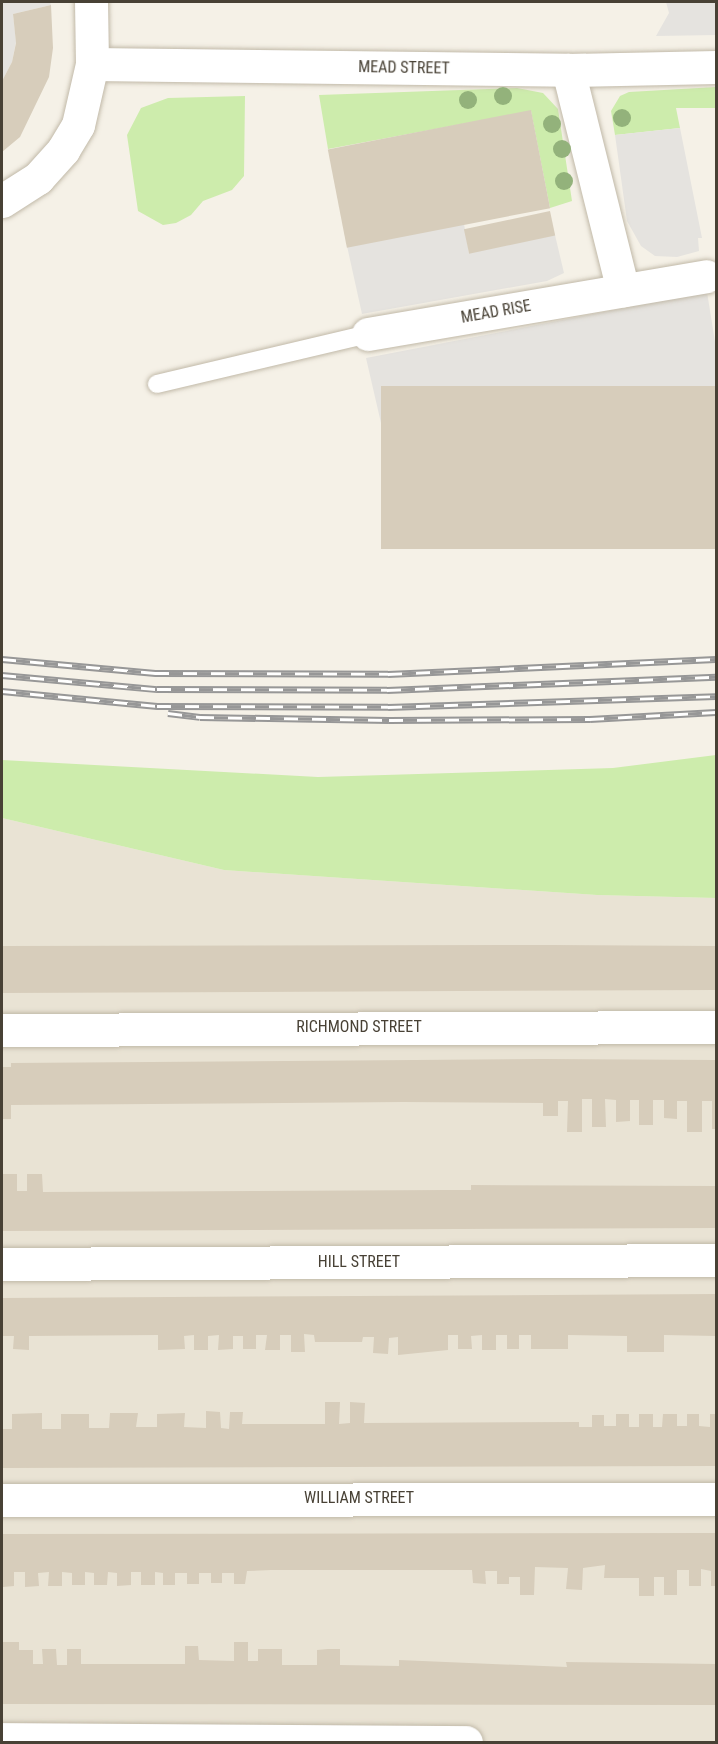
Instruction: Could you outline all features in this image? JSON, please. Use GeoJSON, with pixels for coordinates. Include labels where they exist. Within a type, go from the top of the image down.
{"type":"FeatureCollection","features":[{"type":"Feature","properties":{"kind":"street"},"geometry":{"type":"LineString","coordinates":[[2,201],[38,178],[63,150],[78,125],[92,64],[91,2]]}},
{"type":"Feature","properties":{"kind":"street","name":"MEAD STREET"},"geometry":{"type":"LineString","coordinates":[[92,64],[568,70],[717,67]]}},
{"type":"Feature","properties":{"kind":"street"},"geometry":{"type":"LineString","coordinates":[[568,70],[623,290]]}},
{"type":"Feature","properties":{"kind":"street","name":"MEAD RISE"},"geometry":{"type":"LineString","coordinates":[[368,334],[706,276]]}},
{"type":"Feature","properties":{"kind":"street","name":"RICHMOND STREET"},"geometry":{"type":"LineString","coordinates":[[2,1030],[717,1027]]}},
{"type":"Feature","properties":{"kind":"street","name":"HILL STREET"},"geometry":{"type":"LineString","coordinates":[[2,1264],[717,1260]]}},
{"type":"Feature","properties":{"kind":"street","name":"WILLIAM STREET"},"geometry":{"type":"LineString","coordinates":[[2,1500],[717,1499]]}},
{"type":"Feature","properties":{"kind":"street"},"geometry":{"type":"LineString","coordinates":[[2,1739],[466,1743]]}},
{"type":"Feature","properties":{"kind":"lane"},"geometry":{"type":"LineString","coordinates":[[157,384],[368,334]]}},
{"type":"Feature","properties":{"kind":"shaded area"},"geometry":{"type":"Polygon","coordinates":[[[2,2],[50,2],[51,5],[13,14],[16,42],[12,62],[2,81],[2,2]]]}},
{"type":"Feature","properties":{"kind":"shaded area"},"geometry":{"type":"Polygon","coordinates":[[[666,2],[716,2],[716,35],[656,36],[669,13],[666,2]]]}},
{"type":"Feature","properties":{"kind":"shaded area"},"geometry":{"type":"Polygon","coordinates":[[[680,128],[702,238],[698,238],[699,251],[677,257],[655,256],[641,246],[627,221],[615,135],[680,128]]]}},
{"type":"Feature","properties":{"kind":"shaded area"},"geometry":{"type":"Polygon","coordinates":[[[464,224],[469,253],[555,235],[564,273],[547,281],[362,314],[347,246],[464,224]]]}},
{"type":"Feature","properties":{"kind":"shaded area"},"geometry":{"type":"Polygon","coordinates":[[[707,292],[716,348],[716,386],[387,449],[366,358],[707,292]]]}},
{"type":"Feature","properties":{"kind":"shaded area"},"geometry":{"type":"Polygon","coordinates":[[[2,818],[224,870],[597,895],[716,898],[716,1742],[2,1742],[2,818]]]}},
{"type":"Feature","properties":{"kind":"green space"},"geometry":{"type":"Polygon","coordinates":[[[716,87],[716,108],[676,108],[680,128],[615,135],[611,111],[620,96],[629,92],[716,87]]]}},
{"type":"Feature","properties":{"kind":"green space"},"geometry":{"type":"Polygon","coordinates":[[[517,88],[543,93],[558,109],[572,201],[550,208],[531,111],[328,149],[319,95],[517,88]]]}},
{"type":"Feature","properties":{"kind":"green space"},"geometry":{"type":"Polygon","coordinates":[[[245,96],[244,176],[232,190],[203,201],[191,215],[176,223],[163,225],[138,211],[127,135],[141,108],[168,98],[245,96]]]}},
{"type":"Feature","properties":{"kind":"green space"},"geometry":{"type":"Polygon","coordinates":[[[716,755],[716,898],[597,895],[224,870],[2,818],[2,760],[318,777],[613,768],[716,755]]]}},
{"type":"Feature","properties":{"kind":"building"},"geometry":{"type":"Polygon","coordinates":[[[51,5],[53,48],[49,77],[20,137],[2,152],[2,81],[12,62],[16,43],[13,14],[51,5]]]}},
{"type":"Feature","properties":{"kind":"building"},"geometry":{"type":"Polygon","coordinates":[[[531,110],[550,208],[347,248],[328,149],[531,110]]]}},
{"type":"Feature","properties":{"kind":"building"},"geometry":{"type":"Polygon","coordinates":[[[550,211],[555,235],[469,254],[464,229],[550,211]]]}},
{"type":"Feature","properties":{"kind":"building"},"geometry":{"type":"Polygon","coordinates":[[[381,386],[716,386],[716,549],[381,549],[381,386]]]}},
{"type":"Feature","properties":{"kind":"building"},"geometry":{"type":"Polygon","coordinates":[[[2,946],[716,946],[716,990],[2,993],[2,946]]]}},
{"type":"Feature","properties":{"kind":"building"},"geometry":{"type":"Polygon","coordinates":[[[716,1060],[716,1129],[712,1129],[712,1101],[702,1101],[702,1132],[687,1132],[687,1101],[677,1101],[677,1119],[664,1118],[664,1100],[653,1100],[653,1125],[639,1125],[639,1100],[630,1100],[630,1121],[616,1122],[616,1100],[605,1099],[606,1127],[592,1127],[592,1099],[582,1099],[582,1132],[567,1132],[568,1101],[558,1101],[558,1116],[543,1116],[543,1103],[403,1102],[11,1105],[11,1119],[2,1119],[2,1067],[11,1067],[11,1063],[716,1060]]]}},
{"type":"Feature","properties":{"kind":"building"},"geometry":{"type":"Polygon","coordinates":[[[3,1174],[17,1174],[17,1191],[27,1191],[27,1174],[42,1174],[43,1192],[471,1190],[471,1185],[716,1186],[716,1228],[2,1231],[3,1174]]]}},
{"type":"Feature","properties":{"kind":"building"},"geometry":{"type":"Polygon","coordinates":[[[716,1294],[716,1336],[664,1335],[664,1352],[627,1352],[627,1336],[568,1335],[568,1349],[531,1349],[531,1335],[519,1335],[519,1349],[507,1349],[507,1335],[496,1335],[496,1350],[482,1350],[482,1335],[471,1336],[472,1349],[458,1349],[458,1335],[448,1335],[448,1350],[398,1355],[398,1337],[389,1338],[388,1354],[373,1353],[374,1337],[363,1337],[362,1342],[315,1342],[314,1335],[304,1334],[305,1352],[291,1352],[291,1335],[280,1335],[280,1350],[265,1350],[267,1335],[256,1335],[256,1349],[243,1349],[243,1336],[233,1336],[233,1349],[218,1350],[219,1335],[208,1336],[208,1350],[194,1350],[194,1335],[184,1336],[185,1349],[158,1350],[158,1335],[29,1336],[29,1350],[13,1349],[14,1336],[2,1336],[2,1298],[716,1294]]]}},
{"type":"Feature","properties":{"kind":"building"},"geometry":{"type":"Polygon","coordinates":[[[325,1402],[340,1402],[339,1424],[350,1423],[350,1402],[365,1403],[364,1423],[579,1422],[579,1427],[592,1427],[592,1415],[604,1415],[604,1426],[616,1426],[616,1414],[629,1414],[629,1427],[639,1427],[639,1414],[653,1414],[653,1427],[662,1427],[663,1414],[677,1414],[677,1426],[687,1426],[687,1414],[699,1414],[699,1426],[710,1427],[710,1414],[716,1414],[716,1466],[2,1468],[2,1429],[12,1429],[12,1414],[42,1413],[42,1429],[61,1429],[61,1414],[89,1414],[89,1428],[109,1428],[110,1413],[138,1413],[136,1427],[157,1427],[157,1414],[185,1413],[184,1427],[206,1428],[206,1411],[220,1412],[221,1428],[229,1429],[230,1412],[243,1412],[242,1424],[325,1424],[325,1402]]]}},
{"type":"Feature","properties":{"kind":"building"},"geometry":{"type":"Polygon","coordinates":[[[716,1533],[716,1586],[711,1586],[711,1571],[701,1569],[701,1586],[689,1586],[689,1570],[677,1570],[677,1595],[664,1595],[664,1577],[654,1577],[654,1596],[639,1596],[639,1578],[604,1578],[605,1565],[583,1568],[582,1590],[566,1589],[568,1568],[535,1567],[534,1595],[520,1595],[520,1577],[509,1577],[509,1584],[497,1584],[497,1571],[485,1571],[486,1584],[473,1583],[472,1570],[271,1570],[247,1571],[245,1584],[234,1584],[234,1573],[222,1573],[222,1583],[211,1583],[211,1573],[199,1573],[199,1584],[187,1584],[187,1573],[175,1573],[175,1585],[163,1585],[163,1573],[155,1572],[155,1585],[141,1585],[141,1572],[131,1572],[131,1585],[117,1586],[117,1573],[108,1572],[107,1585],[94,1585],[94,1573],[85,1572],[85,1585],[72,1585],[72,1573],[62,1572],[62,1586],[48,1586],[49,1572],[38,1573],[39,1586],[25,1587],[25,1572],[14,1572],[14,1586],[3,1587],[2,1572],[2,1534],[716,1533]]]}},
{"type":"Feature","properties":{"kind":"building"},"geometry":{"type":"Polygon","coordinates":[[[2,1642],[19,1642],[19,1650],[33,1650],[33,1664],[43,1664],[42,1649],[56,1649],[57,1665],[67,1665],[67,1649],[81,1649],[81,1664],[185,1664],[185,1646],[198,1646],[199,1660],[234,1661],[234,1642],[248,1642],[248,1661],[258,1661],[258,1649],[282,1649],[282,1665],[317,1665],[317,1650],[328,1649],[340,1649],[340,1665],[399,1666],[399,1660],[567,1667],[566,1662],[716,1664],[716,1705],[2,1704],[2,1642]]]}},
{"type":"Feature","properties":{"kind":"railway"},"geometry":{"type":"LineString","coordinates":[[2,659],[155,673],[388,674],[716,659]]}},
{"type":"Feature","properties":{"kind":"railway"},"geometry":{"type":"LineString","coordinates":[[2,675],[157,689],[387,690],[716,677]]}},
{"type":"Feature","properties":{"kind":"railway"},"geometry":{"type":"LineString","coordinates":[[2,691],[157,706],[388,707],[716,696]]}},
{"type":"Feature","properties":{"kind":"railway"},"geometry":{"type":"LineString","coordinates":[[168,713],[200,717],[389,720],[590,719],[716,712]]}}]}
